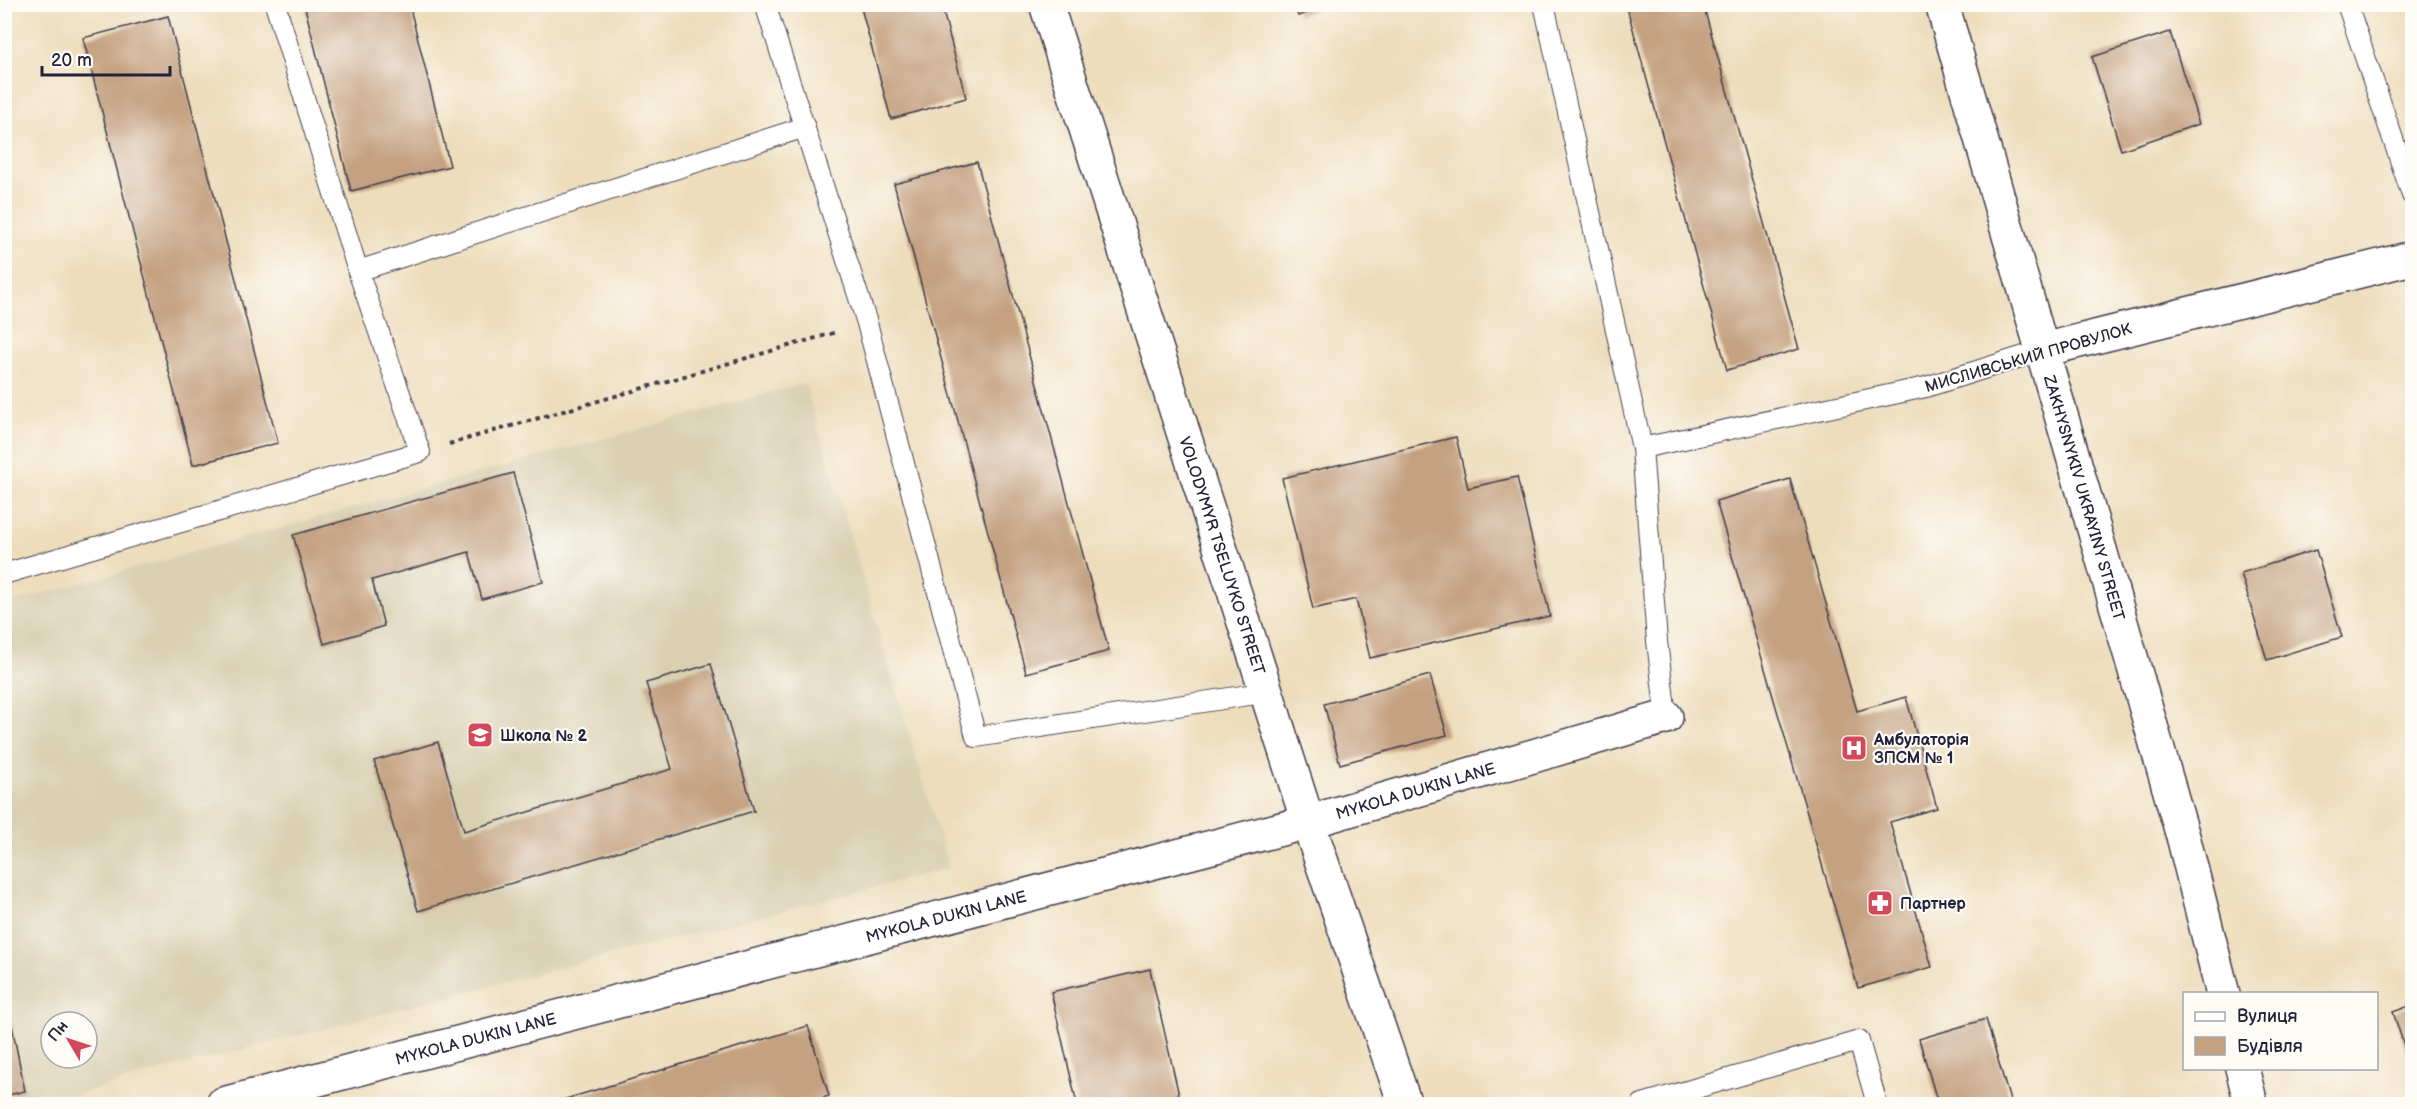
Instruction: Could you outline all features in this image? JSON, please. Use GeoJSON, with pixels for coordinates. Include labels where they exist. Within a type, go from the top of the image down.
{"type":"FeatureCollection","features":[{"type":"Feature","properties":{"kind":"street","name":"VOLODYMYR TSELUYKO STREET"},"geometry":{"type":"LineString","coordinates":[[1046,4],[1308,822],[1405,1104]]}},
{"type":"Feature","properties":{"kind":"street","name":"ZAKHYSNYKIV UKRAYINY STREET"},"geometry":{"type":"LineString","coordinates":[[1942,4],[2184,840],[2223,992]]}},
{"type":"Feature","properties":{"kind":"street","name":"МИСЛИВСЬКИЙ ПРОВУЛОК"},"geometry":{"type":"LineString","coordinates":[[2043,350],[2412,258]]}},
{"type":"Feature","properties":{"kind":"street","name":"MYKOLA DUKIN LANE"},"geometry":{"type":"LineString","coordinates":[[223,1104],[1308,822],[1666,717]]}},
{"type":"Feature","properties":{"kind":"street"},"geometry":{"type":"LineString","coordinates":[[2243,1070],[2252,1104]]}},
{"type":"Feature","properties":{"kind":"lane"},"geometry":{"type":"LineString","coordinates":[[4,574],[420,452],[358,271],[275,4]]}},
{"type":"Feature","properties":{"kind":"lane"},"geometry":{"type":"LineString","coordinates":[[765,4],[867,323],[976,737],[1268,692]]}},
{"type":"Feature","properties":{"kind":"lane"},"geometry":{"type":"LineString","coordinates":[[1544,4],[1642,448],[1657,641],[1666,717]]}},
{"type":"Feature","properties":{"kind":"lane"},"geometry":{"type":"LineString","coordinates":[[2347,4],[2412,195]]}},
{"type":"Feature","properties":{"kind":"lane"},"geometry":{"type":"LineString","coordinates":[[358,271],[805,127]]}},
{"type":"Feature","properties":{"kind":"lane","name":"МИСЛИВСЬКИЙ ПРОВУЛОК"},"geometry":{"type":"LineString","coordinates":[[1642,448],[1926,387],[2043,350]]}},
{"type":"Feature","properties":{"kind":"lane"},"geometry":{"type":"LineString","coordinates":[[1642,1104],[1858,1041],[1877,1104]]}},
{"type":"Feature","properties":{"kind":"path"},"geometry":{"type":"LineString","coordinates":[[420,452],[867,323]]}},
{"type":"Feature","properties":{"kind":"shaded area","name":"Школа № 2"},"geometry":{"type":"Polygon","coordinates":[[[805,383],[949,868],[152,1073],[45,1104],[5,1104],[5,604],[805,383]]]}},
{"type":"Feature","properties":{"kind":"building"},"geometry":{"type":"Polygon","coordinates":[[[304,4],[409,4],[450,166],[351,191],[304,4]]]}},
{"type":"Feature","properties":{"kind":"building"},"geometry":{"type":"Polygon","coordinates":[[[860,4],[941,4],[966,98],[891,119],[860,4]]]}},
{"type":"Feature","properties":{"kind":"building"},"geometry":{"type":"Polygon","coordinates":[[[1294,4],[1330,4],[1330,5],[1298,16],[1294,4]]]}},
{"type":"Feature","properties":{"kind":"building"},"geometry":{"type":"Polygon","coordinates":[[[1626,4],[1703,4],[1799,349],[1727,370],[1626,4]]]}},
{"type":"Feature","properties":{"kind":"building"},"geometry":{"type":"Polygon","coordinates":[[[168,16],[278,443],[193,465],[83,38],[168,16]]]}},
{"type":"Feature","properties":{"kind":"building"},"geometry":{"type":"Polygon","coordinates":[[[2170,32],[2199,124],[2121,150],[2092,57],[2170,32]]]}},
{"type":"Feature","properties":{"kind":"building"},"geometry":{"type":"Polygon","coordinates":[[[977,162],[1109,651],[1026,673],[894,184],[977,162]]]}},
{"type":"Feature","properties":{"kind":"building"},"geometry":{"type":"Polygon","coordinates":[[[1456,437],[1468,488],[1517,477],[1550,616],[1370,658],[1356,599],[1313,609],[1282,478],[1456,437]]]}},
{"type":"Feature","properties":{"kind":"building"},"geometry":{"type":"Polygon","coordinates":[[[513,473],[543,582],[482,599],[469,552],[372,580],[384,626],[324,644],[293,535],[513,473]]]}},
{"type":"Feature","properties":{"kind":"building"},"geometry":{"type":"Polygon","coordinates":[[[1790,479],[1857,711],[1906,697],[1937,808],[1890,822],[1932,967],[1858,988],[1716,501],[1790,479]]]}},
{"type":"Feature","properties":{"kind":"building"},"geometry":{"type":"Polygon","coordinates":[[[2316,550],[2342,637],[2267,660],[2241,573],[2316,550]]]}},
{"type":"Feature","properties":{"kind":"building"},"geometry":{"type":"Polygon","coordinates":[[[711,664],[754,811],[418,911],[374,761],[438,742],[464,831],[672,769],[646,683],[711,664]]]}},
{"type":"Feature","properties":{"kind":"building"},"geometry":{"type":"Polygon","coordinates":[[[1430,675],[1447,735],[1340,764],[1324,704],[1430,675]]]}},
{"type":"Feature","properties":{"kind":"building"},"geometry":{"type":"Polygon","coordinates":[[[1150,969],[1181,1104],[1077,1104],[1051,992],[1150,969]]]}},
{"type":"Feature","properties":{"kind":"building"},"geometry":{"type":"Polygon","coordinates":[[[2412,1005],[2412,1070],[2393,1012],[2412,1005]]]}},
{"type":"Feature","properties":{"kind":"building"},"geometry":{"type":"Polygon","coordinates":[[[9,1011],[25,1091],[4,1096],[4,1012],[9,1011]]]}},
{"type":"Feature","properties":{"kind":"building"},"geometry":{"type":"Polygon","coordinates":[[[1986,1019],[2011,1104],[1938,1104],[1919,1039],[1986,1019]]]}},
{"type":"Feature","properties":{"kind":"building"},"geometry":{"type":"Polygon","coordinates":[[[808,1026],[829,1096],[801,1104],[549,1104],[808,1026]]]}},
{"type":"Feature","properties":{"kind":"place","name":"Школа № 2"},"geometry":{"type":"Point","coordinates":[480,735]}},
{"type":"Feature","properties":{"kind":"place","name":"Амбулаторія ЗПСМ № 1"},"geometry":{"type":"Point","coordinates":[1854,748]}},
{"type":"Feature","properties":{"kind":"place","name":"Партнер"},"geometry":{"type":"Point","coordinates":[1880,903]}}]}
